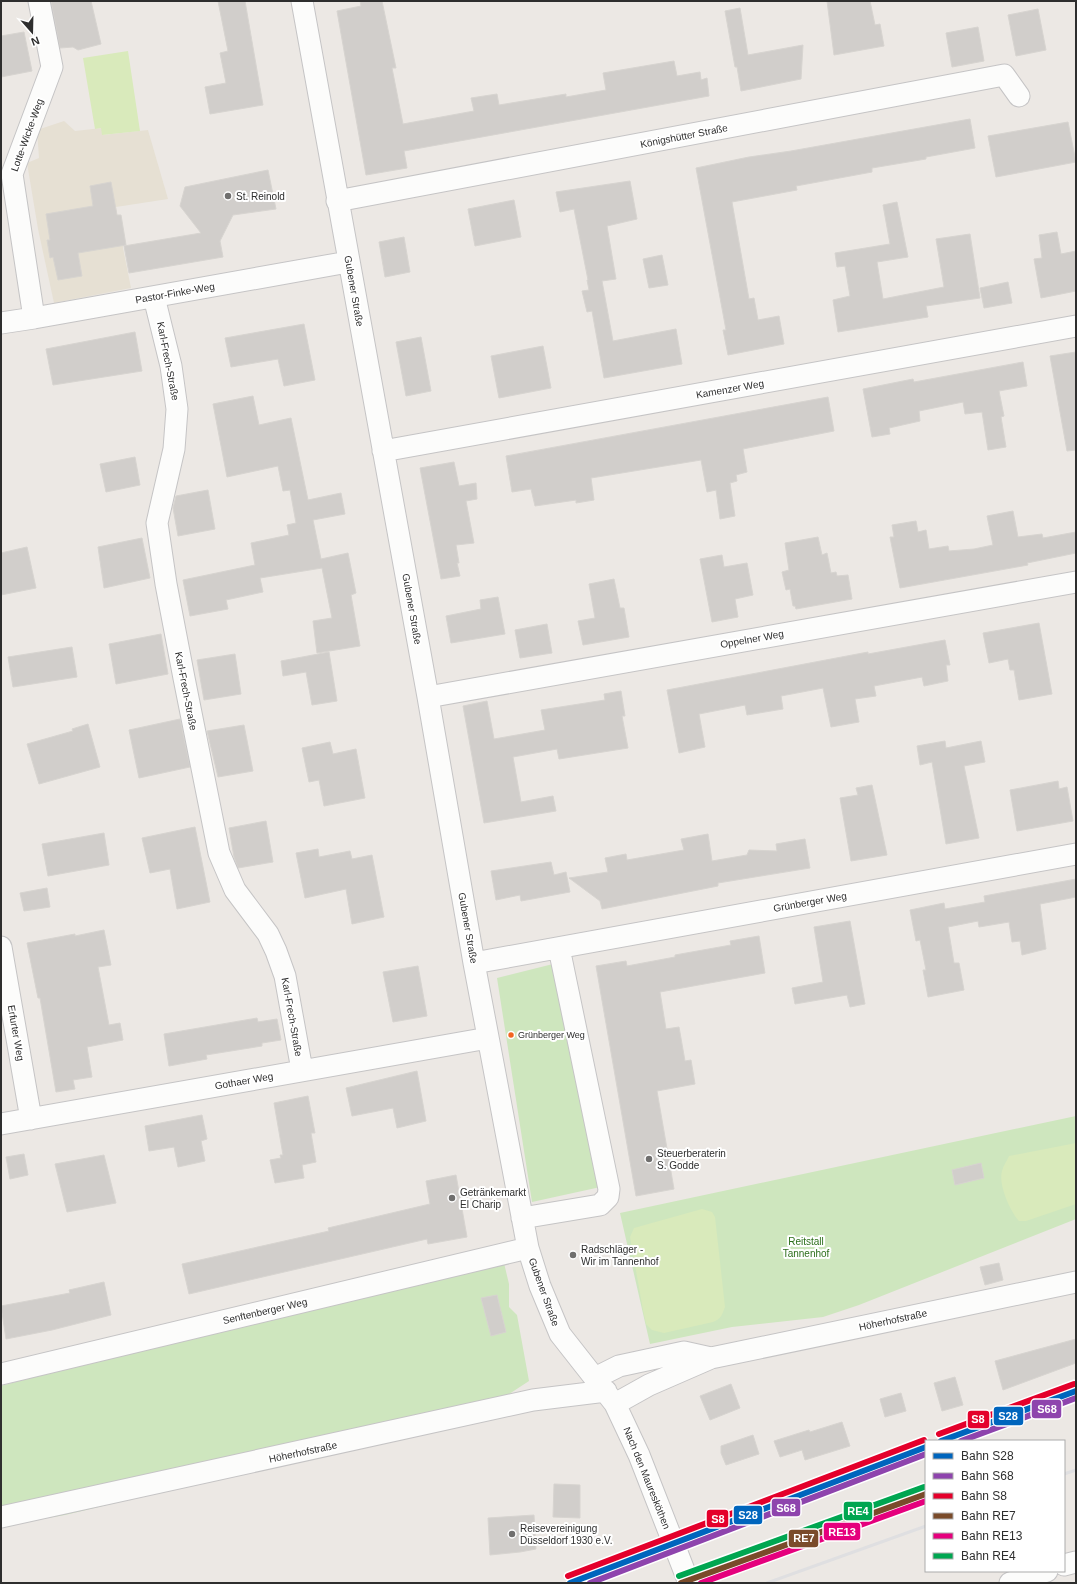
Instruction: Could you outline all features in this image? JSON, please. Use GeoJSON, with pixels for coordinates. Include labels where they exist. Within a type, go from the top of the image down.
{"type":"FeatureCollection","features":[{"type":"Feature","properties":{"kind":"street","name":"Lotte-Wicke-Weg"},"geometry":{"type":"LineString","coordinates":[[34,318],[12,174],[52,67],[39,1]]}},
{"type":"Feature","properties":{"kind":"street","name":"Gubener Straße"},"geometry":{"type":"LineString","coordinates":[[302,1],[337,202],[428,697],[474,963],[528,1248],[542,1292],[560,1334],[605,1391]]}},
{"type":"Feature","properties":{"kind":"street","name":"Königshütter Straße"},"geometry":{"type":"LineString","coordinates":[[337,202],[1004,75],[1019,96]]}},
{"type":"Feature","properties":{"kind":"street","name":"Pastor-Finke-Weg"},"geometry":{"type":"LineString","coordinates":[[1,322],[34,318],[348,262]]}},
{"type":"Feature","properties":{"kind":"street","name":"Karl-Frech-Straße"},"geometry":{"type":"LineString","coordinates":[[154,297],[171,366],[177,409],[174,449],[157,523],[181,662],[218,853],[235,890],[268,934],[276,951],[285,976],[302,1070]]}},
{"type":"Feature","properties":{"kind":"street","name":"Kamenzer Weg"},"geometry":{"type":"LineString","coordinates":[[383,451],[1076,326]]}},
{"type":"Feature","properties":{"kind":"street","name":"Oppelner Weg"},"geometry":{"type":"LineString","coordinates":[[428,697],[1076,582]]}},
{"type":"Feature","properties":{"kind":"street","name":"Grünberger Weg"},"geometry":{"type":"LineString","coordinates":[[474,963],[1076,854]]}},
{"type":"Feature","properties":{"kind":"street","name":"Erfurter Weg"},"geometry":{"type":"LineString","coordinates":[[1,947],[31,1119]]}},
{"type":"Feature","properties":{"kind":"street"},"geometry":{"type":"LineString","coordinates":[[522,1218],[600,1205],[608,1197],[609,1190],[559,948]]}},
{"type":"Feature","properties":{"kind":"street","name":"Gothaer Weg"},"geometry":{"type":"LineString","coordinates":[[1,1124],[488,1038]]}},
{"type":"Feature","properties":{"kind":"street","name":"Senftenberger Weg"},"geometry":{"type":"LineString","coordinates":[[1,1374],[528,1248]]}},
{"type":"Feature","properties":{"kind":"street","name":"Höherhofstraße"},"geometry":{"type":"LineString","coordinates":[[1,1517],[533,1400],[649,1385],[711,1358],[1076,1282]]}},
{"type":"Feature","properties":{"kind":"street","name":"Höherhofstraße"},"geometry":{"type":"LineString","coordinates":[[605,1391],[619,1366],[684,1352],[711,1358]]}},
{"type":"Feature","properties":{"kind":"street","name":"Nach den Mauresköthen"},"geometry":{"type":"LineString","coordinates":[[605,1391],[639,1455],[689,1583]]}},
{"type":"Feature","properties":{"kind":"street"},"geometry":{"type":"LineString","coordinates":[[1065,1566],[1076,1562]]}},
{"type":"Feature","properties":{"kind":"street"},"geometry":{"type":"LineString","coordinates":[[1010,1583],[1044,1572]]}},
{"type":"Feature","properties":{"kind":"shaded area"},"geometry":{"type":"Polygon","coordinates":[[[64,121],[75,131],[102,128],[103,135],[148,130],[168,199],[116,207],[117,215],[121,215],[126,245],[123,246],[123,248],[131,288],[54,303],[38,229],[27,163],[39,158],[37,130],[64,121]]]}},
{"type":"Feature","properties":{"kind":"green space"},"geometry":{"type":"Polygon","coordinates":[[[128,51],[140,131],[102,135],[101,128],[95,129],[83,58],[128,51]]]}},
{"type":"Feature","properties":{"kind":"green space"},"geometry":{"type":"Polygon","coordinates":[[[553,964],[605,1186],[532,1202],[497,978],[553,964]]]}},
{"type":"Feature","properties":{"kind":"green space","name":"Reitstall Tannenhof"},"geometry":{"type":"Polygon","coordinates":[[[1076,1116],[1076,1219],[859,1305],[823,1317],[732,1327],[650,1344],[620,1213],[1076,1116]]]}},
{"type":"Feature","properties":{"kind":"green space"},"geometry":{"type":"Polygon","coordinates":[[[1076,1143],[1076,1204],[1026,1221],[1019,1221],[1003,1190],[1001,1176],[1009,1156],[1076,1143]]]}},
{"type":"Feature","properties":{"kind":"green space"},"geometry":{"type":"Polygon","coordinates":[[[702,1209],[712,1212],[715,1217],[725,1307],[723,1312],[720,1318],[713,1322],[664,1333],[652,1330],[646,1324],[630,1237],[634,1228],[702,1209]]]}},
{"type":"Feature","properties":{"kind":"green space"},"geometry":{"type":"Polygon","coordinates":[[[504,1263],[509,1284],[509,1307],[517,1315],[529,1381],[472,1418],[65,1515],[1,1526],[1,1386],[178,1338],[504,1263]]]}},
{"type":"Feature","properties":{"kind":"building"},"geometry":{"type":"Polygon","coordinates":[[[51,1],[91,1],[101,44],[78,50],[73,47],[60,48],[51,1]]]}},
{"type":"Feature","properties":{"kind":"building"},"geometry":{"type":"Polygon","coordinates":[[[218,1],[245,1],[263,105],[210,114],[205,87],[226,83],[220,53],[228,51],[218,1]]]}},
{"type":"Feature","properties":{"kind":"building"},"geometry":{"type":"Polygon","coordinates":[[[360,1],[382,1],[396,68],[392,68],[403,124],[474,111],[471,98],[497,94],[499,105],[566,94],[566,97],[606,90],[603,73],[674,61],[677,76],[700,72],[701,80],[707,78],[709,96],[404,151],[407,168],[366,175],[337,11],[361,6],[360,1]]]}},
{"type":"Feature","properties":{"kind":"building"},"geometry":{"type":"Polygon","coordinates":[[[827,1],[870,1],[875,25],[880,24],[884,46],[834,55],[827,1]]]}},
{"type":"Feature","properties":{"kind":"building"},"geometry":{"type":"Polygon","coordinates":[[[740,8],[748,55],[803,45],[801,79],[741,91],[725,11],[740,8]]]}},
{"type":"Feature","properties":{"kind":"building"},"geometry":{"type":"Polygon","coordinates":[[[1038,9],[1046,50],[1016,56],[1008,15],[1038,9]]]}},
{"type":"Feature","properties":{"kind":"building"},"geometry":{"type":"Polygon","coordinates":[[[978,27],[984,61],[952,67],[946,33],[978,27]]]}},
{"type":"Feature","properties":{"kind":"building"},"geometry":{"type":"Polygon","coordinates":[[[24,32],[32,71],[1,77],[1,36],[24,32]]]}},
{"type":"Feature","properties":{"kind":"building"},"geometry":{"type":"Polygon","coordinates":[[[970,119],[975,148],[926,157],[926,159],[872,168],[872,172],[796,186],[797,190],[732,202],[749,299],[754,298],[758,320],[779,316],[784,344],[728,355],[723,330],[726,330],[696,168],[749,157],[791,151],[970,119]]]}},
{"type":"Feature","properties":{"kind":"building"},"geometry":{"type":"Polygon","coordinates":[[[1068,122],[1076,162],[996,177],[988,136],[1068,122]]]}},
{"type":"Feature","properties":{"kind":"building"},"geometry":{"type":"Polygon","coordinates":[[[268,170],[276,209],[233,215],[220,241],[223,257],[129,273],[124,246],[201,233],[180,206],[185,187],[268,170]]]}},
{"type":"Feature","properties":{"kind":"building"},"geometry":{"type":"Polygon","coordinates":[[[630,181],[637,219],[607,226],[616,279],[602,281],[613,341],[676,329],[682,364],[604,378],[592,311],[587,312],[582,291],[589,290],[574,209],[560,212],[556,192],[630,181]]]}},
{"type":"Feature","properties":{"kind":"building"},"geometry":{"type":"Polygon","coordinates":[[[111,182],[117,215],[121,215],[126,245],[78,253],[82,276],[58,280],[53,257],[50,258],[47,240],[50,240],[46,214],[93,206],[90,186],[111,182]]]}},
{"type":"Feature","properties":{"kind":"building"},"geometry":{"type":"Polygon","coordinates":[[[514,200],[521,237],[475,246],[468,209],[514,200]]]}},
{"type":"Feature","properties":{"kind":"building"},"geometry":{"type":"Polygon","coordinates":[[[897,202],[908,257],[877,262],[883,299],[944,287],[936,239],[970,234],[980,298],[926,306],[928,317],[838,332],[833,300],[850,296],[845,266],[837,267],[835,253],[890,244],[883,205],[897,202]]]}},
{"type":"Feature","properties":{"kind":"building"},"geometry":{"type":"Polygon","coordinates":[[[1057,232],[1061,254],[1076,251],[1076,291],[1041,298],[1034,259],[1042,258],[1039,235],[1057,232]]]}},
{"type":"Feature","properties":{"kind":"building"},"geometry":{"type":"Polygon","coordinates":[[[404,237],[410,272],[385,277],[379,242],[404,237]]]}},
{"type":"Feature","properties":{"kind":"building"},"geometry":{"type":"Polygon","coordinates":[[[662,255],[668,285],[649,288],[643,259],[662,255]]]}},
{"type":"Feature","properties":{"kind":"building"},"geometry":{"type":"Polygon","coordinates":[[[1008,282],[1012,303],[984,308],[980,288],[1008,282]]]}},
{"type":"Feature","properties":{"kind":"building"},"geometry":{"type":"Polygon","coordinates":[[[304,324],[315,380],[284,386],[278,359],[231,367],[225,338],[304,324]]]}},
{"type":"Feature","properties":{"kind":"building"},"geometry":{"type":"Polygon","coordinates":[[[135,332],[142,371],[53,385],[46,349],[135,332]]]}},
{"type":"Feature","properties":{"kind":"building"},"geometry":{"type":"Polygon","coordinates":[[[421,337],[431,391],[406,396],[396,342],[421,337]]]}},
{"type":"Feature","properties":{"kind":"building"},"geometry":{"type":"Polygon","coordinates":[[[543,346],[551,388],[499,398],[491,356],[543,346]]]}},
{"type":"Feature","properties":{"kind":"building"},"geometry":{"type":"Polygon","coordinates":[[[1076,352],[1076,450],[1067,451],[1050,356],[1076,352]]]}},
{"type":"Feature","properties":{"kind":"building"},"geometry":{"type":"Polygon","coordinates":[[[1023,362],[1027,386],[999,391],[1004,416],[1001,417],[1006,447],[988,450],[982,412],[965,414],[963,402],[919,411],[920,421],[889,428],[890,434],[872,437],[863,389],[913,379],[914,382],[1023,362]]]}},
{"type":"Feature","properties":{"kind":"building"},"geometry":{"type":"Polygon","coordinates":[[[253,396],[259,425],[291,418],[308,500],[341,493],[345,514],[313,520],[321,559],[348,553],[356,593],[351,595],[360,646],[317,653],[313,621],[332,618],[322,568],[260,578],[263,592],[226,600],[228,609],[190,616],[183,580],[255,565],[251,543],[289,535],[287,525],[296,523],[290,490],[283,491],[278,466],[227,477],[213,404],[253,396]]]}},
{"type":"Feature","properties":{"kind":"building"},"geometry":{"type":"Polygon","coordinates":[[[828,397],[834,431],[743,449],[747,472],[736,475],[737,481],[730,483],[735,516],[720,519],[716,490],[707,492],[701,460],[591,478],[594,500],[576,503],[576,500],[535,506],[531,489],[512,492],[506,456],[828,397]]]}},
{"type":"Feature","properties":{"kind":"building"},"geometry":{"type":"Polygon","coordinates":[[[135,457],[140,485],[106,492],[100,464],[135,457]]]}},
{"type":"Feature","properties":{"kind":"building"},"geometry":{"type":"Polygon","coordinates":[[[454,462],[459,486],[476,483],[477,499],[466,501],[474,543],[456,545],[459,563],[457,563],[460,576],[441,579],[420,468],[454,462]]]}},
{"type":"Feature","properties":{"kind":"building"},"geometry":{"type":"Polygon","coordinates":[[[208,490],[215,529],[178,536],[173,508],[176,496],[208,490]]]}},
{"type":"Feature","properties":{"kind":"building"},"geometry":{"type":"Polygon","coordinates":[[[1013,511],[1018,537],[1042,534],[1043,538],[1076,532],[1076,553],[1027,563],[1028,565],[900,588],[890,537],[894,537],[892,525],[916,521],[918,532],[926,530],[929,549],[948,546],[949,551],[974,549],[993,545],[987,516],[1013,511]]]}},
{"type":"Feature","properties":{"kind":"building"},"geometry":{"type":"Polygon","coordinates":[[[818,537],[822,555],[827,553],[831,573],[836,572],[837,576],[848,575],[852,599],[796,609],[795,606],[793,606],[790,589],[786,590],[782,572],[789,570],[785,543],[818,537]]]}},
{"type":"Feature","properties":{"kind":"building"},"geometry":{"type":"Polygon","coordinates":[[[142,538],[150,578],[104,588],[98,547],[142,538]]]}},
{"type":"Feature","properties":{"kind":"building"},"geometry":{"type":"Polygon","coordinates":[[[27,547],[36,588],[1,595],[1,553],[27,547]]]}},
{"type":"Feature","properties":{"kind":"building"},"geometry":{"type":"Polygon","coordinates":[[[722,555],[724,567],[747,563],[753,595],[735,599],[738,617],[712,622],[700,559],[722,555]]]}},
{"type":"Feature","properties":{"kind":"building"},"geometry":{"type":"Polygon","coordinates":[[[614,579],[620,608],[624,608],[629,637],[583,645],[578,621],[595,618],[589,584],[614,579]]]}},
{"type":"Feature","properties":{"kind":"building"},"geometry":{"type":"Polygon","coordinates":[[[498,597],[505,634],[451,643],[446,616],[481,609],[480,600],[498,597]]]}},
{"type":"Feature","properties":{"kind":"building"},"geometry":{"type":"Polygon","coordinates":[[[1039,623],[1052,694],[1019,700],[1014,670],[1010,670],[1008,659],[989,663],[983,633],[1039,623]]]}},
{"type":"Feature","properties":{"kind":"building"},"geometry":{"type":"Polygon","coordinates":[[[547,624],[552,653],[520,658],[515,630],[547,624]]]}},
{"type":"Feature","properties":{"kind":"building"},"geometry":{"type":"Polygon","coordinates":[[[161,634],[168,674],[116,684],[109,644],[161,634]]]}},
{"type":"Feature","properties":{"kind":"building"},"geometry":{"type":"Polygon","coordinates":[[[945,640],[950,665],[946,665],[948,681],[924,686],[922,677],[874,686],[876,696],[855,699],[859,722],[831,727],[823,688],[781,696],[783,709],[747,715],[745,705],[699,714],[705,747],[679,753],[667,690],[868,652],[868,654],[945,640]]]}},
{"type":"Feature","properties":{"kind":"building"},"geometry":{"type":"Polygon","coordinates":[[[72,647],[77,677],[13,687],[8,657],[72,647]]]}},
{"type":"Feature","properties":{"kind":"building"},"geometry":{"type":"Polygon","coordinates":[[[329,652],[337,701],[312,705],[306,672],[283,676],[281,661],[329,652]]]}},
{"type":"Feature","properties":{"kind":"building"},"geometry":{"type":"Polygon","coordinates":[[[235,654],[241,694],[204,700],[197,660],[235,654]]]}},
{"type":"Feature","properties":{"kind":"building"},"geometry":{"type":"Polygon","coordinates":[[[621,691],[625,716],[622,716],[628,748],[559,759],[557,749],[513,757],[521,802],[553,796],[556,811],[484,823],[463,706],[487,701],[494,739],[545,730],[541,710],[605,700],[604,694],[621,691]]]}},
{"type":"Feature","properties":{"kind":"building"},"geometry":{"type":"Polygon","coordinates":[[[180,719],[190,767],[139,778],[129,730],[180,719]]]}},
{"type":"Feature","properties":{"kind":"building"},"geometry":{"type":"Polygon","coordinates":[[[88,724],[100,767],[39,784],[27,744],[73,731],[72,729],[88,724]]]}},
{"type":"Feature","properties":{"kind":"building"},"geometry":{"type":"Polygon","coordinates":[[[244,725],[253,771],[218,777],[207,731],[244,725]]]}},
{"type":"Feature","properties":{"kind":"building"},"geometry":{"type":"Polygon","coordinates":[[[945,741],[946,748],[981,741],[985,762],[964,766],[979,838],[946,844],[932,762],[920,765],[917,746],[945,741]]]}},
{"type":"Feature","properties":{"kind":"building"},"geometry":{"type":"Polygon","coordinates":[[[330,742],[333,754],[356,749],[365,798],[324,806],[319,780],[309,782],[302,748],[330,742]]]}},
{"type":"Feature","properties":{"kind":"building"},"geometry":{"type":"Polygon","coordinates":[[[1058,781],[1059,789],[1067,787],[1073,821],[1017,831],[1010,790],[1058,781]]]}},
{"type":"Feature","properties":{"kind":"building"},"geometry":{"type":"Polygon","coordinates":[[[872,785],[887,855],[851,861],[840,798],[858,795],[856,788],[872,785]]]}},
{"type":"Feature","properties":{"kind":"building"},"geometry":{"type":"Polygon","coordinates":[[[266,821],[273,862],[238,868],[234,857],[229,828],[266,821]]]}},
{"type":"Feature","properties":{"kind":"building"},"geometry":{"type":"Polygon","coordinates":[[[195,827],[210,902],[177,909],[170,869],[150,873],[142,838],[195,827]]]}},
{"type":"Feature","properties":{"kind":"building"},"geometry":{"type":"Polygon","coordinates":[[[104,833],[109,865],[48,876],[42,844],[104,833]]]}},
{"type":"Feature","properties":{"kind":"building"},"geometry":{"type":"Polygon","coordinates":[[[708,834],[712,861],[747,855],[749,850],[777,851],[776,844],[805,839],[810,868],[718,883],[718,886],[602,909],[600,901],[569,878],[608,872],[605,858],[626,854],[627,860],[684,850],[681,839],[708,834]]]}},
{"type":"Feature","properties":{"kind":"building"},"geometry":{"type":"Polygon","coordinates":[[[318,849],[319,857],[350,851],[352,859],[372,855],[384,917],[352,924],[346,889],[305,898],[296,853],[318,849]]]}},
{"type":"Feature","properties":{"kind":"building"},"geometry":{"type":"Polygon","coordinates":[[[551,862],[554,875],[566,872],[570,892],[521,901],[520,895],[496,900],[491,871],[551,862]]]}},
{"type":"Feature","properties":{"kind":"building"},"geometry":{"type":"Polygon","coordinates":[[[1076,879],[1076,897],[1040,904],[1046,949],[1022,955],[1020,941],[1012,942],[1009,922],[979,927],[978,921],[948,927],[954,963],[959,963],[964,990],[928,997],[923,970],[926,970],[920,940],[916,941],[910,910],[944,903],[945,909],[985,902],[984,896],[1076,879]]]}},
{"type":"Feature","properties":{"kind":"building"},"geometry":{"type":"Polygon","coordinates":[[[47,888],[50,907],[24,911],[20,893],[47,888]]]}},
{"type":"Feature","properties":{"kind":"building"},"geometry":{"type":"Polygon","coordinates":[[[850,921],[865,1004],[850,1007],[847,995],[795,1004],[792,988],[823,982],[814,927],[850,921]]]}},
{"type":"Feature","properties":{"kind":"building"},"geometry":{"type":"Polygon","coordinates":[[[104,930],[111,965],[98,967],[109,1025],[120,1023],[123,1040],[87,1047],[92,1077],[73,1080],[75,1089],[56,1092],[40,998],[38,998],[27,943],[104,930]]]}},
{"type":"Feature","properties":{"kind":"building"},"geometry":{"type":"Polygon","coordinates":[[[759,936],[765,973],[660,992],[666,1029],[679,1027],[685,1061],[691,1060],[695,1084],[657,1091],[674,1189],[636,1196],[596,966],[626,961],[627,966],[675,957],[675,955],[731,945],[730,941],[759,936]]]}},
{"type":"Feature","properties":{"kind":"building"},"geometry":{"type":"Polygon","coordinates":[[[418,966],[427,1016],[393,1022],[383,972],[418,966]]]}},
{"type":"Feature","properties":{"kind":"building"},"geometry":{"type":"Polygon","coordinates":[[[257,1018],[258,1022],[277,1019],[281,1040],[262,1043],[262,1046],[206,1055],[207,1059],[169,1066],[164,1034],[257,1018]]]}},
{"type":"Feature","properties":{"kind":"building"},"geometry":{"type":"Polygon","coordinates":[[[417,1071],[426,1121],[397,1128],[393,1108],[352,1116],[346,1088],[417,1071]]]}},
{"type":"Feature","properties":{"kind":"building"},"geometry":{"type":"Polygon","coordinates":[[[308,1096],[315,1133],[311,1133],[316,1162],[302,1165],[304,1178],[275,1183],[270,1160],[281,1158],[280,1155],[283,1155],[274,1103],[308,1096]]]}},
{"type":"Feature","properties":{"kind":"building"},"geometry":{"type":"Polygon","coordinates":[[[202,1115],[207,1139],[201,1141],[205,1161],[178,1167],[174,1147],[149,1151],[145,1126],[202,1115]]]}},
{"type":"Feature","properties":{"kind":"building"},"geometry":{"type":"Polygon","coordinates":[[[24,1154],[28,1175],[10,1179],[6,1157],[24,1154]]]}},
{"type":"Feature","properties":{"kind":"building"},"geometry":{"type":"Polygon","coordinates":[[[104,1155],[116,1203],[67,1212],[55,1164],[104,1155]]]}},
{"type":"Feature","properties":{"kind":"building"},"geometry":{"type":"Polygon","coordinates":[[[981,1163],[984,1178],[955,1185],[952,1170],[981,1163]]]}},
{"type":"Feature","properties":{"kind":"building"},"geometry":{"type":"Polygon","coordinates":[[[456,1175],[467,1237],[428,1244],[427,1239],[189,1294],[182,1264],[329,1231],[328,1228],[430,1204],[426,1181],[456,1175]]]}},
{"type":"Feature","properties":{"kind":"building"},"geometry":{"type":"Polygon","coordinates":[[[999,1263],[1003,1280],[985,1285],[980,1267],[999,1263]]]}},
{"type":"Feature","properties":{"kind":"building"},"geometry":{"type":"Polygon","coordinates":[[[104,1282],[111,1315],[52,1330],[6,1339],[1,1306],[70,1293],[69,1290],[104,1282]]]}},
{"type":"Feature","properties":{"kind":"building"},"geometry":{"type":"Polygon","coordinates":[[[497,1295],[506,1332],[491,1336],[481,1298],[497,1295]]]}},
{"type":"Feature","properties":{"kind":"building"},"geometry":{"type":"Polygon","coordinates":[[[1076,1339],[1076,1363],[1003,1390],[995,1361],[1076,1339]]]}},
{"type":"Feature","properties":{"kind":"building"},"geometry":{"type":"Polygon","coordinates":[[[955,1377],[963,1405],[942,1411],[934,1383],[955,1377]]]}},
{"type":"Feature","properties":{"kind":"building"},"geometry":{"type":"Polygon","coordinates":[[[731,1384],[740,1408],[710,1420],[700,1396],[731,1384]]]}},
{"type":"Feature","properties":{"kind":"building"},"geometry":{"type":"Polygon","coordinates":[[[901,1393],[906,1411],[885,1417],[880,1399],[901,1393]]]}},
{"type":"Feature","properties":{"kind":"building"},"geometry":{"type":"Polygon","coordinates":[[[842,1422],[850,1446],[805,1460],[802,1450],[780,1457],[774,1441],[842,1422]]]}},
{"type":"Feature","properties":{"kind":"building"},"geometry":{"type":"Polygon","coordinates":[[[753,1435],[759,1454],[726,1465],[721,1453],[721,1446],[753,1435]]]}},
{"type":"Feature","properties":{"kind":"building"},"geometry":{"type":"Polygon","coordinates":[[[554,1484],[580,1485],[580,1518],[553,1517],[554,1484]]]}},
{"type":"Feature","properties":{"kind":"building","name":"Reisevereinigung Düsseldorf 1930 e.V."},"geometry":{"type":"Polygon","coordinates":[[[534,1515],[536,1549],[490,1555],[488,1518],[534,1515]]]}},
{"type":"Feature","properties":{"kind":"railway"},"geometry":{"type":"LineString","coordinates":[[1065,1474],[1076,1470]]}},
{"type":"Feature","properties":{"kind":"railway"},"geometry":{"type":"LineString","coordinates":[[767,1583],[925,1526]]}},
{"type":"Feature","properties":{"kind":"rail line","name":"S8"},"geometry":{"type":"LineString","coordinates":[[939,1434],[1074,1384]]}},
{"type":"Feature","properties":{"kind":"rail line","name":"S28"},"geometry":{"type":"LineString","coordinates":[[944,1440],[1076,1391]]}},
{"type":"Feature","properties":{"kind":"rail line","name":"S68"},"geometry":{"type":"LineString","coordinates":[[964,1440],[1076,1398]]}},
{"type":"Feature","properties":{"kind":"rail line","name":"S8"},"geometry":{"type":"LineString","coordinates":[[568,1576],[924,1440]]}},
{"type":"Feature","properties":{"kind":"rail line","name":"S28"},"geometry":{"type":"LineString","coordinates":[[570,1583],[925,1447]]}},
{"type":"Feature","properties":{"kind":"rail line","name":"S68"},"geometry":{"type":"LineString","coordinates":[[590,1583],[925,1454]]}},
{"type":"Feature","properties":{"kind":"rail line","name":"RE4"},"geometry":{"type":"LineString","coordinates":[[679,1576],[924,1487]]}},
{"type":"Feature","properties":{"kind":"rail line","name":"RE7"},"geometry":{"type":"LineString","coordinates":[[681,1583],[925,1494]]}},
{"type":"Feature","properties":{"kind":"rail line","name":"RE13"},"geometry":{"type":"LineString","coordinates":[[701,1583],[925,1501]]}},
{"type":"Feature","properties":{"kind":"place","name":"St. Reinold"},"geometry":{"type":"Point","coordinates":[228,196]}},
{"type":"Feature","properties":{"kind":"place","name":"Grünberger Weg"},"geometry":{"type":"Point","coordinates":[511,1035]}},
{"type":"Feature","properties":{"kind":"place","name":"Steuerberaterin S. Godde"},"geometry":{"type":"Point","coordinates":[649,1159]}},
{"type":"Feature","properties":{"kind":"place","name":"Getränkemarkt El Charip"},"geometry":{"type":"Point","coordinates":[452,1198]}},
{"type":"Feature","properties":{"kind":"place","name":"Radschläger - Wir im Tannenhof"},"geometry":{"type":"Point","coordinates":[573,1255]}},
{"type":"Feature","properties":{"kind":"place","name":"Reisevereinigung Düsseldorf 1930 e.V."},"geometry":{"type":"Point","coordinates":[512,1534]}}]}
